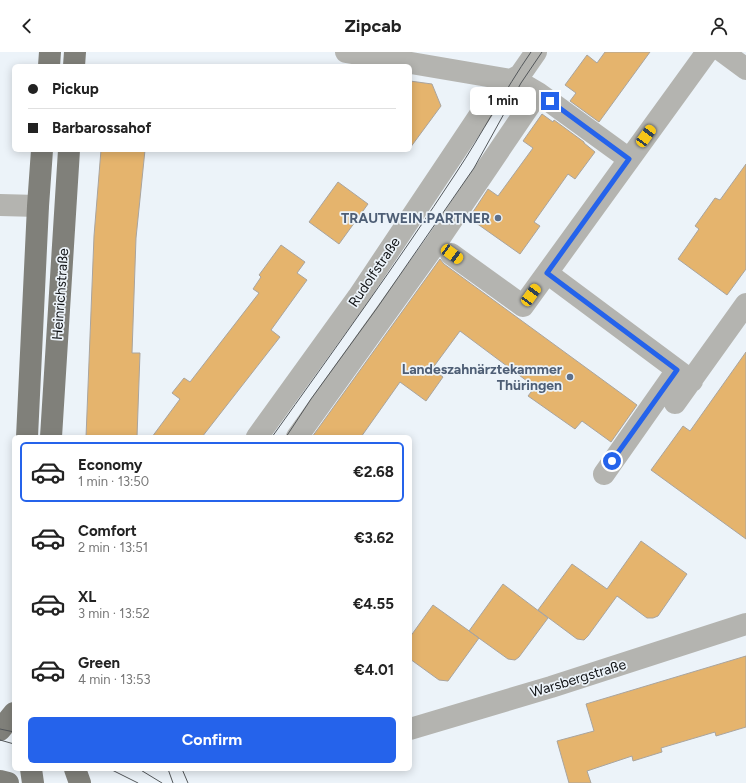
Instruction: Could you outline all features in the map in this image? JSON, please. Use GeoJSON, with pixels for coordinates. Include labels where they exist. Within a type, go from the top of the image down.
{"type":"FeatureCollection","features":[{"type":"Feature","properties":{"kind":"main road"},"geometry":{"type":"LineString","coordinates":[[49,64],[50,52]]}},
{"type":"Feature","properties":{"kind":"main road"},"geometry":{"type":"LineString","coordinates":[[74,64],[75,52]]}},
{"type":"Feature","properties":{"kind":"main road","name":"Heinrichstraße"},"geometry":{"type":"LineString","coordinates":[[26,435],[42,152]]}},
{"type":"Feature","properties":{"kind":"main road","name":"Heinrichstraße"},"geometry":{"type":"LineString","coordinates":[[51,435],[69,152]]}},
{"type":"Feature","properties":{"kind":"main road"},"geometry":{"type":"LineString","coordinates":[[0,730],[12,715]]}},
{"type":"Feature","properties":{"kind":"main road"},"geometry":{"type":"LineString","coordinates":[[31,771],[33,783]]}},
{"type":"Feature","properties":{"kind":"main road"},"geometry":{"type":"LineString","coordinates":[[77,771],[80,783]]}},
{"type":"Feature","properties":{"kind":"main road"},"geometry":{"type":"LineString","coordinates":[[0,781],[8,783]]}},
{"type":"Feature","properties":{"kind":"street"},"geometry":{"type":"LineString","coordinates":[[346,52],[511,80],[538,93],[629,159]]}},
{"type":"Feature","properties":{"kind":"street","name":"Rudolfstraße"},"geometry":{"type":"LineString","coordinates":[[257,435],[358,297],[491,98],[520,74],[536,52]]}},
{"type":"Feature","properties":{"kind":"street"},"geometry":{"type":"LineString","coordinates":[[452,254],[523,306],[707,52]]}},
{"type":"Feature","properties":{"kind":"street"},"geometry":{"type":"LineString","coordinates":[[723,52],[746,69]]}},
{"type":"Feature","properties":{"kind":"street"},"geometry":{"type":"LineString","coordinates":[[298,435],[437,242],[538,93]]}},
{"type":"Feature","properties":{"kind":"street"},"geometry":{"type":"LineString","coordinates":[[0,205],[38,206]]}},
{"type":"Feature","properties":{"kind":"street"},"geometry":{"type":"LineString","coordinates":[[547,273],[684,375]]}},
{"type":"Feature","properties":{"kind":"street"},"geometry":{"type":"LineString","coordinates":[[604,474],[639,423],[684,375],[746,304]]}},
{"type":"Feature","properties":{"kind":"street"},"geometry":{"type":"LineString","coordinates":[[675,403],[684,375]]}},
{"type":"Feature","properties":{"kind":"street","name":"Warsbergstraße"},"geometry":{"type":"LineString","coordinates":[[412,728],[551,687],[746,624]]}},
{"type":"Feature","properties":{"kind":"building"},"geometry":{"type":"Polygon","coordinates":[[[605,52],[650,52],[599,122],[570,101],[576,93],[565,85],[587,55],[597,63],[605,52]]]}},
{"type":"Feature","properties":{"kind":"building"},"geometry":{"type":"Polygon","coordinates":[[[412,81],[432,84],[441,106],[412,145],[412,81]]]}},
{"type":"Feature","properties":{"kind":"building"},"geometry":{"type":"Polygon","coordinates":[[[542,114],[553,122],[554,120],[595,152],[575,179],[568,174],[534,222],[540,226],[520,254],[469,218],[488,189],[498,196],[533,148],[523,141],[542,114]]]}},
{"type":"Feature","properties":{"kind":"building"},"geometry":{"type":"Polygon","coordinates":[[[101,152],[145,152],[136,238],[132,353],[140,353],[137,435],[86,435],[94,236],[101,152]]]}},
{"type":"Feature","properties":{"kind":"building"},"geometry":{"type":"Polygon","coordinates":[[[746,164],[746,269],[727,295],[678,259],[699,229],[695,226],[715,198],[720,200],[746,164]]]}},
{"type":"Feature","properties":{"kind":"building"},"geometry":{"type":"Polygon","coordinates":[[[338,182],[368,204],[339,244],[309,222],[338,182]]]}},
{"type":"Feature","properties":{"kind":"building"},"geometry":{"type":"Polygon","coordinates":[[[281,245],[305,262],[297,273],[307,280],[271,330],[280,337],[204,435],[153,435],[180,399],[172,393],[184,378],[190,382],[259,293],[253,289],[261,277],[259,275],[281,245]]]}},
{"type":"Feature","properties":{"kind":"building"},"geometry":{"type":"Polygon","coordinates":[[[440,259],[444,264],[637,405],[611,442],[582,421],[575,429],[528,396],[535,387],[460,331],[432,369],[443,377],[426,401],[400,382],[362,435],[313,435],[440,259]]]}},
{"type":"Feature","properties":{"kind":"building"},"geometry":{"type":"Polygon","coordinates":[[[746,352],[746,539],[651,470],[683,426],[690,431],[746,352]]]}},
{"type":"Feature","properties":{"kind":"building"},"geometry":{"type":"Polygon","coordinates":[[[641,541],[687,574],[658,616],[647,618],[617,596],[584,640],[577,639],[538,610],[572,564],[607,589],[641,541]]]}},
{"type":"Feature","properties":{"kind":"building"},"geometry":{"type":"Polygon","coordinates":[[[503,584],[548,618],[519,657],[515,660],[508,659],[469,631],[503,584]]]}},
{"type":"Feature","properties":{"kind":"building"},"geometry":{"type":"Polygon","coordinates":[[[433,605],[479,638],[448,681],[439,680],[412,660],[412,634],[433,605]]]}},
{"type":"Feature","properties":{"kind":"building"},"geometry":{"type":"Polygon","coordinates":[[[746,656],[746,727],[716,736],[715,732],[661,748],[662,752],[633,761],[632,756],[587,771],[591,783],[569,783],[557,741],[594,731],[586,704],[746,656]]]}},
{"type":"Feature","properties":{"kind":"tram line"},"geometry":{"type":"LineString","coordinates":[[273,435],[434,207],[531,52]]}},
{"type":"Feature","properties":{"kind":"tram line"},"geometry":{"type":"LineString","coordinates":[[287,435],[311,399],[377,308],[474,168],[521,83],[542,52]]}},
{"type":"Feature","properties":{"kind":"tram line"},"geometry":{"type":"LineString","coordinates":[[0,729],[12,732]]}},
{"type":"Feature","properties":{"kind":"tram line"},"geometry":{"type":"LineString","coordinates":[[0,740],[12,743]]}},
{"type":"Feature","properties":{"kind":"tram line"},"geometry":{"type":"LineString","coordinates":[[114,771],[138,783]]}},
{"type":"Feature","properties":{"kind":"tram line"},"geometry":{"type":"LineString","coordinates":[[142,771],[162,783]]}},
{"type":"Feature","properties":{"kind":"tram line"},"geometry":{"type":"LineString","coordinates":[[169,771],[173,783]]}},
{"type":"Feature","properties":{"kind":"tram line"},"geometry":{"type":"LineString","coordinates":[[183,771],[188,783]]}},
{"type":"Feature","properties":{"kind":"place","name":"TRAUTWEIN.PARTNER"},"geometry":{"type":"Point","coordinates":[498,218]}},
{"type":"Feature","properties":{"kind":"place","name":"Landeszahnärztekammer Thüringen"},"geometry":{"type":"Point","coordinates":[570,377]}},
{"type":"Feature","properties":{"kind":"route"},"geometry":{"type":"LineString","coordinates":[[550,101],[629,159],[547,273],[677,370],[612,461]]}}]}
